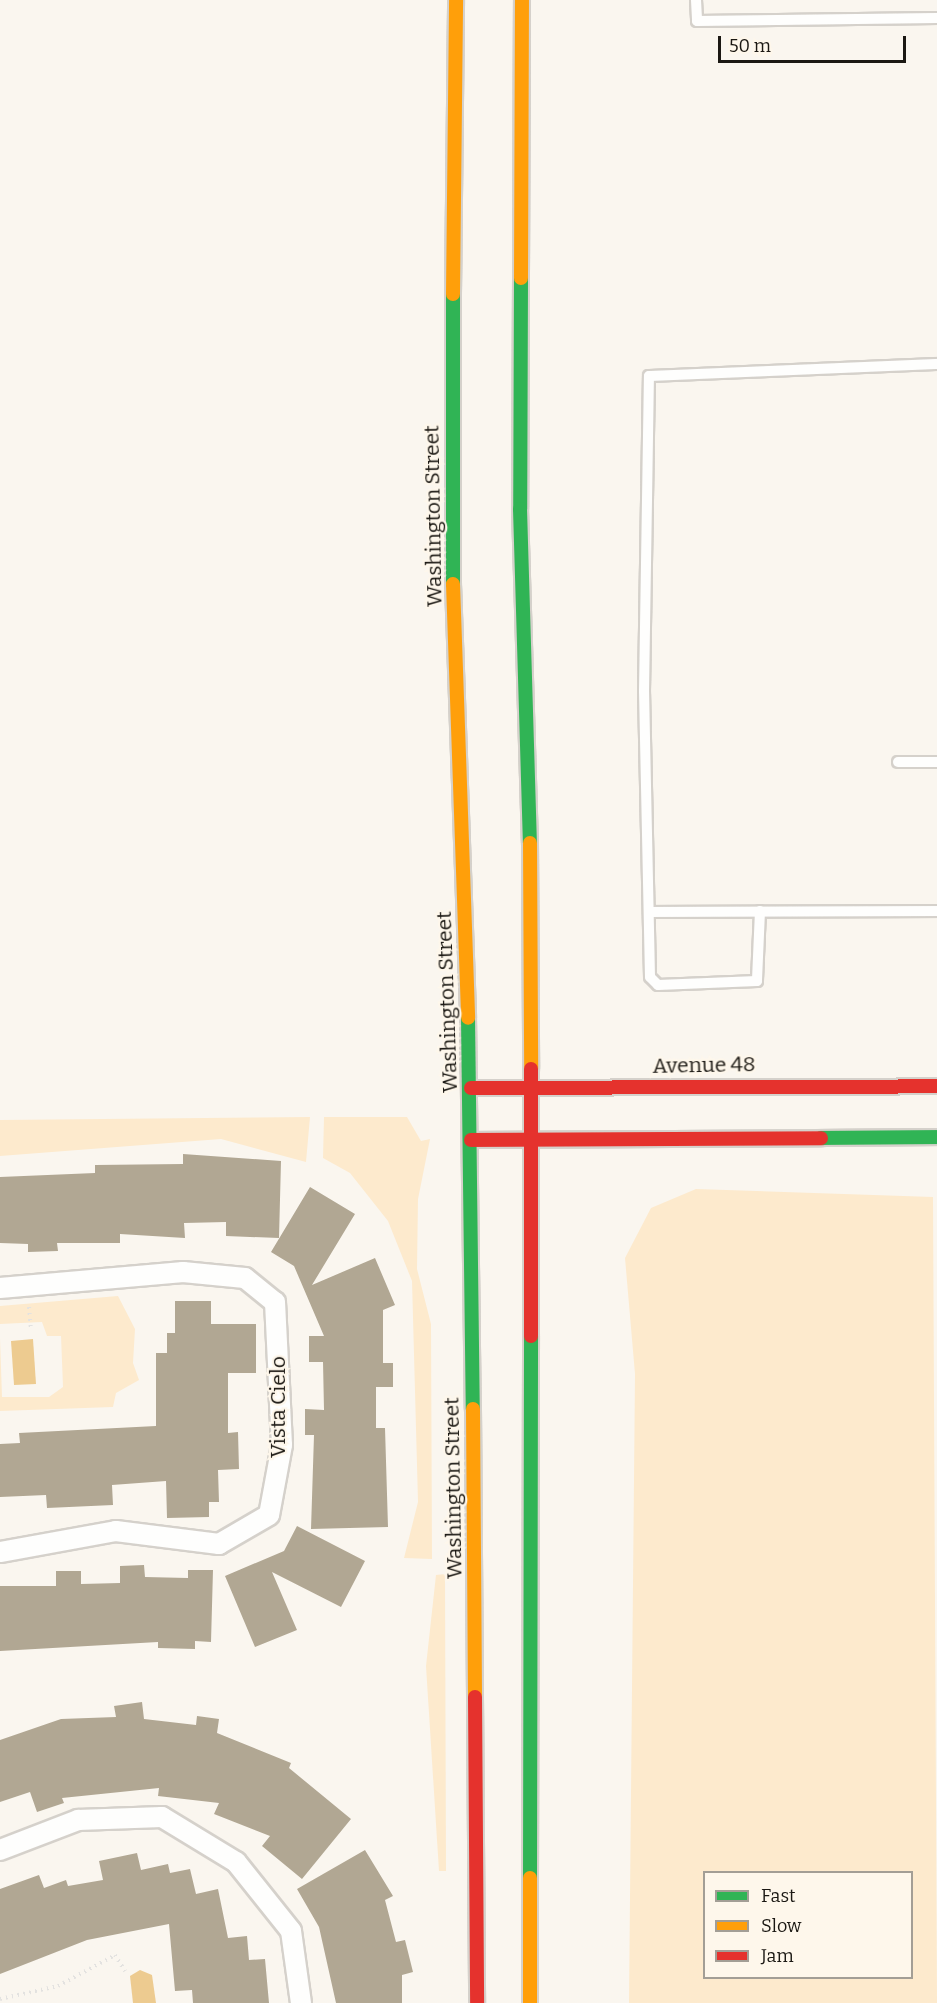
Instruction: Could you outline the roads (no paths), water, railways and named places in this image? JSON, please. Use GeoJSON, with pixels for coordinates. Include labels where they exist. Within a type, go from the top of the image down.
{"type":"FeatureCollection","features":[{"type":"Feature","properties":{"kind":"main road","name":"Washington Street"},"geometry":{"type":"LineString","coordinates":[[456,0],[452,538],[471,1088],[477,2003]]}},
{"type":"Feature","properties":{"kind":"main road"},"geometry":{"type":"LineString","coordinates":[[522,0],[520,509],[529,691],[531,1140],[530,2003]]}},
{"type":"Feature","properties":{"kind":"main road","name":"Avenue 48"},"geometry":{"type":"LineString","coordinates":[[471,1088],[937,1086]]}},
{"type":"Feature","properties":{"kind":"main road"},"geometry":{"type":"LineString","coordinates":[[471,1140],[937,1137]]}},
{"type":"Feature","properties":{"kind":"street","name":"Vista Cielo"},"geometry":{"type":"LineString","coordinates":[[0,1288],[183,1272],[245,1278],[275,1302],[282,1445],[269,1515],[219,1544],[116,1531],[0,1552]]}},
{"type":"Feature","properties":{"kind":"street"},"geometry":{"type":"LineString","coordinates":[[0,1850],[78,1820],[162,1817],[236,1863],[291,1931],[301,2003]]}},
{"type":"Feature","properties":{"kind":"lane"},"geometry":{"type":"LineString","coordinates":[[696,0],[697,21],[937,18]]}},
{"type":"Feature","properties":{"kind":"lane"},"geometry":{"type":"LineString","coordinates":[[760,911],[757,981],[658,985],[650,977],[644,691],[649,376],[937,364]]}},
{"type":"Feature","properties":{"kind":"lane"},"geometry":{"type":"LineString","coordinates":[[898,762],[937,762]]}},
{"type":"Feature","properties":{"kind":"lane"},"geometry":{"type":"LineString","coordinates":[[649,912],[937,911]]}}]}
